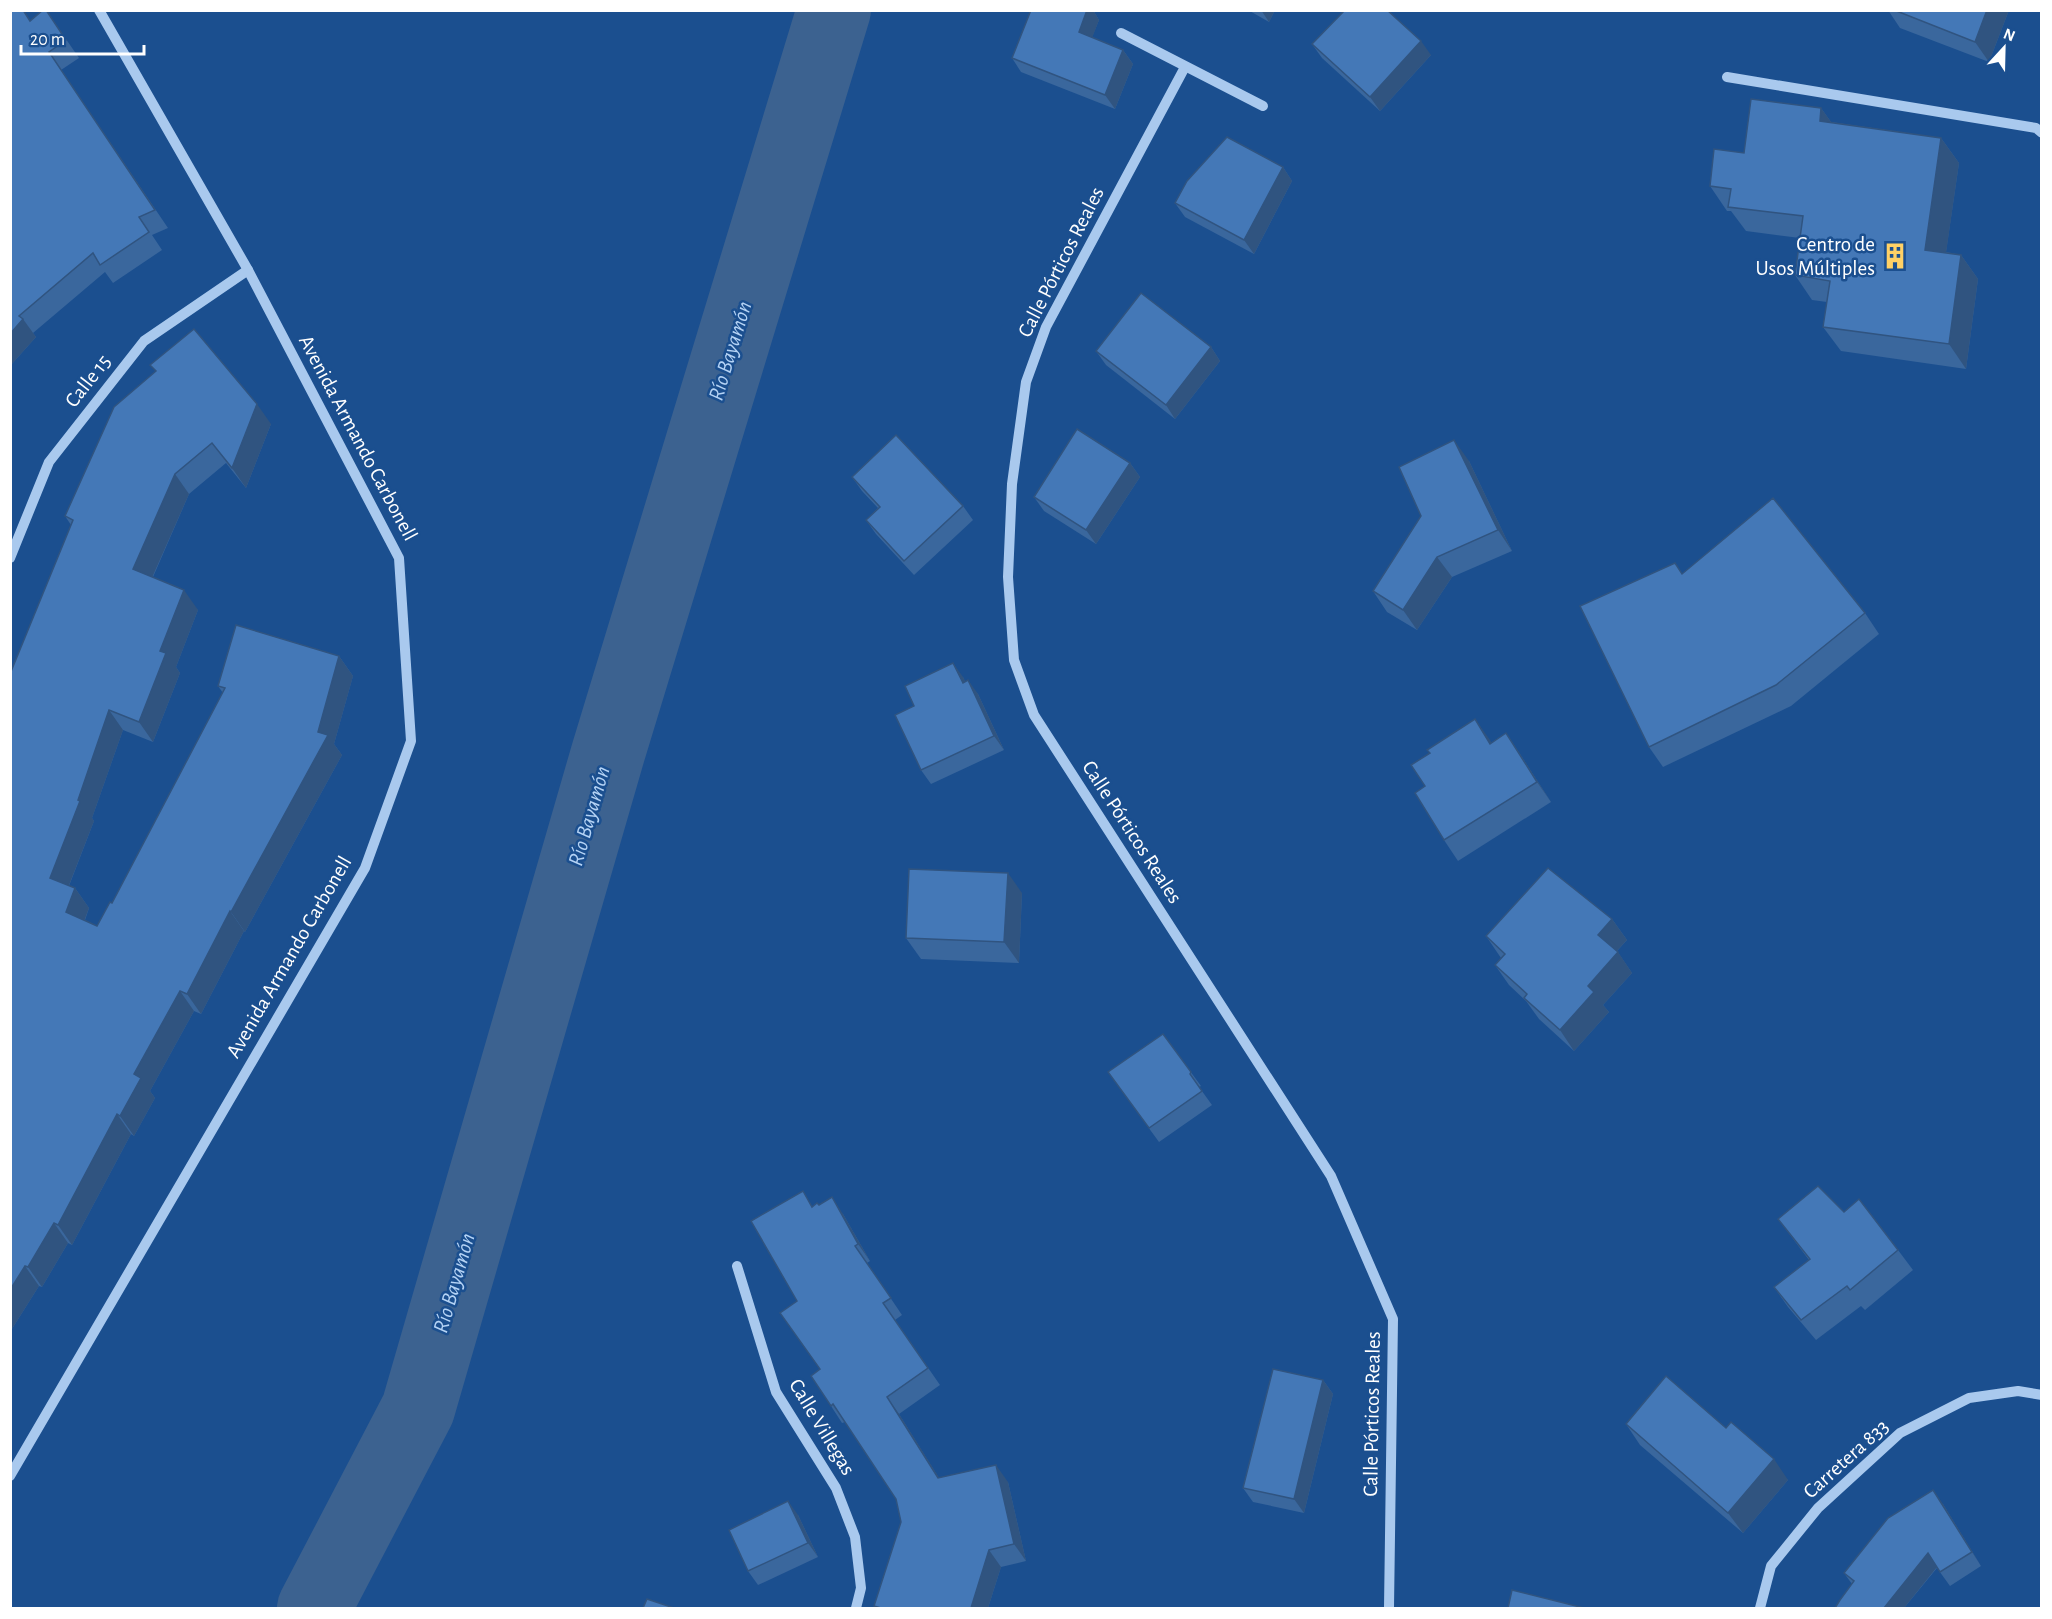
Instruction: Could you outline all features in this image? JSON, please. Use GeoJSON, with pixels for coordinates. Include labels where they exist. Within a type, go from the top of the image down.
{"type":"FeatureCollection","features":[{"type":"Feature","properties":{"kind":"street","name":"Avenida Armando Carbonell"},"geometry":{"type":"LineString","coordinates":[[10,1476],[365,868],[411,741],[399,558],[248,270],[99,10]]}},
{"type":"Feature","properties":{"kind":"street"},"geometry":{"type":"LineString","coordinates":[[1121,33],[1263,106]]}},
{"type":"Feature","properties":{"kind":"street","name":"Calle Pórticos Reales"},"geometry":{"type":"LineString","coordinates":[[1185,67],[1046,327],[1026,382],[1012,484],[1008,577],[1014,660],[1034,715],[1331,1176],[1393,1319],[1389,1608]]}},
{"type":"Feature","properties":{"kind":"street"},"geometry":{"type":"LineString","coordinates":[[1727,76],[2036,128],[2042,133]]}},
{"type":"Feature","properties":{"kind":"street","name":"Calle 15"},"geometry":{"type":"LineString","coordinates":[[10,558],[49,462],[144,341],[248,270]]}},
{"type":"Feature","properties":{"kind":"street","name":"Calle Villegas"},"geometry":{"type":"LineString","coordinates":[[737,1266],[776,1392],[837,1488],[855,1538],[861,1588],[856,1608]]}},
{"type":"Feature","properties":{"kind":"street","name":"Carretera 833"},"geometry":{"type":"LineString","coordinates":[[1760,1608],[1771,1566],[1818,1508],[1900,1433],[1969,1398],[2018,1390],[2042,1395]]}},
{"type":"Feature","properties":{"kind":"building"},"geometry":{"type":"Polygon","coordinates":[[[13,10],[23,10],[30,21],[46,10],[66,40],[49,52],[155,210],[139,217],[149,232],[100,265],[93,253],[19,316],[23,319],[10,334],[10,13],[13,10]]]}},
{"type":"Feature","properties":{"kind":"building"},"geometry":{"type":"Polygon","coordinates":[[[1031,10],[1087,10],[1079,32],[1123,50],[1105,95],[1012,58],[1031,10]]]}},
{"type":"Feature","properties":{"kind":"building"},"geometry":{"type":"Polygon","coordinates":[[[1345,10],[1387,10],[1421,41],[1370,97],[1312,44],[1345,10]]]}},
{"type":"Feature","properties":{"kind":"building"},"geometry":{"type":"Polygon","coordinates":[[[1894,10],[1987,10],[1975,42],[1894,10]]]}},
{"type":"Feature","properties":{"kind":"building"},"geometry":{"type":"Polygon","coordinates":[[[1751,99],[1821,108],[1820,121],[1941,138],[1925,250],[1961,255],[1949,344],[1823,327],[1830,281],[1795,275],[1803,216],[1728,207],[1731,189],[1710,186],[1714,149],[1744,153],[1751,99]]]}},
{"type":"Feature","properties":{"kind":"building"},"geometry":{"type":"Polygon","coordinates":[[[1227,137],[1283,167],[1244,240],[1175,203],[1187,181],[1227,137]]]}},
{"type":"Feature","properties":{"kind":"building"},"geometry":{"type":"Polygon","coordinates":[[[1141,293],[1211,347],[1166,405],[1096,351],[1141,293]]]}},
{"type":"Feature","properties":{"kind":"building"},"geometry":{"type":"Polygon","coordinates":[[[194,329],[257,404],[232,468],[212,443],[175,474],[133,569],[184,590],[160,651],[166,653],[139,722],[109,710],[78,800],[80,801],[50,878],[75,888],[66,912],[97,926],[110,902],[112,903],[225,688],[218,686],[236,625],[339,656],[318,732],[328,735],[230,911],[187,994],[180,991],[134,1074],[141,1078],[120,1116],[117,1114],[58,1225],[54,1223],[28,1267],[25,1266],[10,1290],[10,674],[73,520],[65,516],[114,407],[156,371],[150,365],[194,329]]]}},
{"type":"Feature","properties":{"kind":"building"},"geometry":{"type":"Polygon","coordinates":[[[1077,429],[1130,463],[1086,530],[1034,497],[1077,429]]]}},
{"type":"Feature","properties":{"kind":"building"},"geometry":{"type":"Polygon","coordinates":[[[896,435],[963,506],[904,561],[866,520],[880,507],[852,477],[896,435]]]}},
{"type":"Feature","properties":{"kind":"building"},"geometry":{"type":"Polygon","coordinates":[[[1454,440],[1498,530],[1437,557],[1403,610],[1373,591],[1421,516],[1399,467],[1454,440]]]}},
{"type":"Feature","properties":{"kind":"building"},"geometry":{"type":"Polygon","coordinates":[[[1773,498],[1865,613],[1776,685],[1649,747],[1580,606],[1675,563],[1682,574],[1773,498]]]}},
{"type":"Feature","properties":{"kind":"building"},"geometry":{"type":"Polygon","coordinates":[[[953,663],[963,683],[968,680],[994,736],[921,770],[895,715],[914,706],[905,686],[953,663]]]}},
{"type":"Feature","properties":{"kind":"building"},"geometry":{"type":"Polygon","coordinates":[[[1475,719],[1490,744],[1506,733],[1537,782],[1444,840],[1415,793],[1425,786],[1411,765],[1430,753],[1427,750],[1475,719]]]}},
{"type":"Feature","properties":{"kind":"building"},"geometry":{"type":"Polygon","coordinates":[[[1548,868],[1612,919],[1598,935],[1618,952],[1588,986],[1594,992],[1560,1030],[1524,998],[1527,994],[1495,965],[1505,954],[1486,936],[1548,868]]]}},
{"type":"Feature","properties":{"kind":"building"},"geometry":{"type":"Polygon","coordinates":[[[909,869],[1008,873],[1004,942],[906,938],[909,869]]]}},
{"type":"Feature","properties":{"kind":"building"},"geometry":{"type":"Polygon","coordinates":[[[1163,1034],[1202,1091],[1149,1128],[1108,1072],[1163,1034]]]}},
{"type":"Feature","properties":{"kind":"building"},"geometry":{"type":"Polygon","coordinates":[[[1818,1186],[1844,1212],[1859,1199],[1898,1250],[1850,1290],[1847,1286],[1801,1320],[1774,1287],[1810,1259],[1778,1219],[1818,1186]]]}},
{"type":"Feature","properties":{"kind":"building"},"geometry":{"type":"Polygon","coordinates":[[[803,1191],[812,1207],[832,1197],[858,1244],[855,1246],[891,1298],[883,1303],[928,1368],[887,1397],[938,1478],[996,1465],[1014,1544],[989,1550],[971,1608],[881,1608],[874,1606],[901,1522],[896,1499],[833,1404],[831,1406],[811,1376],[820,1369],[780,1313],[797,1301],[751,1221],[803,1191]]]}},
{"type":"Feature","properties":{"kind":"building"},"geometry":{"type":"Polygon","coordinates":[[[1273,1369],[1323,1380],[1294,1499],[1243,1488],[1273,1369]]]}},
{"type":"Feature","properties":{"kind":"building"},"geometry":{"type":"Polygon","coordinates":[[[1666,1376],[1726,1428],[1731,1422],[1774,1459],[1728,1513],[1626,1424],[1666,1376]]]}},
{"type":"Feature","properties":{"kind":"building"},"geometry":{"type":"Polygon","coordinates":[[[1933,1490],[1972,1552],[1940,1572],[1928,1553],[1884,1608],[1835,1608],[1854,1581],[1844,1573],[1888,1518],[1933,1490]]]}},
{"type":"Feature","properties":{"kind":"building"},"geometry":{"type":"Polygon","coordinates":[[[788,1501],[808,1543],[748,1571],[729,1530],[788,1501]]]}},
{"type":"Feature","properties":{"kind":"building"},"geometry":{"type":"Polygon","coordinates":[[[1512,1590],[1584,1608],[1508,1608],[1512,1590]]]}},
{"type":"Feature","properties":{"kind":"building"},"geometry":{"type":"Polygon","coordinates":[[[647,1599],[674,1608],[643,1608],[647,1599]]]}},
{"type":"Feature","properties":{"kind":"waterway","name":"Río Bayamón"},"geometry":{"type":"LineString","coordinates":[[314,1608],[418,1409],[608,753],[834,10]]}},
{"type":"Feature","properties":{"kind":"place","name":"Centro de Usos Múltiples"},"geometry":{"type":"Point","coordinates":[1895,256]}}]}
